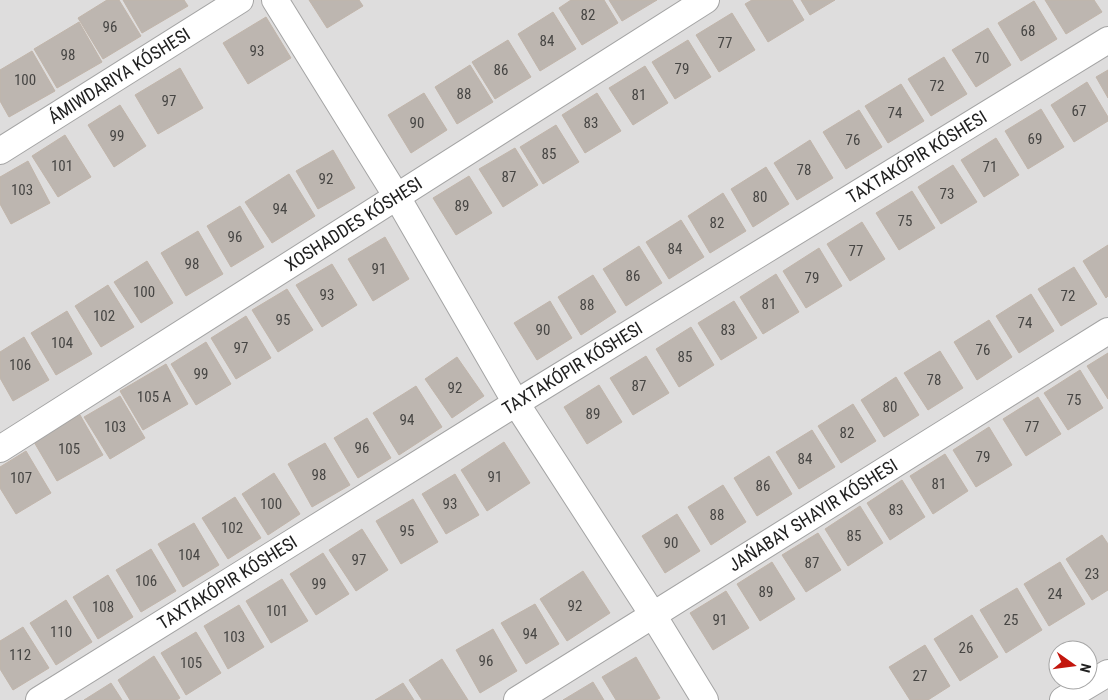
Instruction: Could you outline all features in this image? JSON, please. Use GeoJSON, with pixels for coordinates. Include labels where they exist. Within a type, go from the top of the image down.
{"type":"FeatureCollection","features":[{"type":"Feature","properties":{"kind":"street"},"geometry":{"type":"LineString","coordinates":[[0,151],[240,0]]}},
{"type":"Feature","properties":{"kind":"street"},"geometry":{"type":"LineString","coordinates":[[274,0],[397,197],[516,403],[654,615],[705,700]]}},
{"type":"Feature","properties":{"kind":"street","name":"XOSHADDES KÓSHESI"},"geometry":{"type":"LineString","coordinates":[[0,449],[706,0]]}},
{"type":"Feature","properties":{"kind":"street","name":"TAXTAKÓPIR KÓSHESI"},"geometry":{"type":"LineString","coordinates":[[39,700],[516,403],[1108,40]]}},
{"type":"Feature","properties":{"kind":"street"},"geometry":{"type":"LineString","coordinates":[[517,700],[1108,331]]}},
{"type":"Feature","properties":{"kind":"street"},"geometry":{"type":"LineString","coordinates":[[1063,700],[1108,673]]}},
{"type":"Feature","properties":{"kind":"shaded area"},"geometry":{"type":"Polygon","coordinates":[[[0,0],[1108,0],[1108,700],[0,700],[0,0]]]}},
{"type":"Feature","properties":{"kind":"building"},"geometry":{"type":"Polygon","coordinates":[[[107,0],[119,0],[141,36],[103,59],[78,18],[107,0]]]}},
{"type":"Feature","properties":{"kind":"building"},"geometry":{"type":"Polygon","coordinates":[[[123,0],[184,0],[188,6],[142,33],[123,0]]]}},
{"type":"Feature","properties":{"kind":"building"},"geometry":{"type":"Polygon","coordinates":[[[309,0],[359,0],[363,6],[327,28],[309,0]]]}},
{"type":"Feature","properties":{"kind":"building"},"geometry":{"type":"Polygon","coordinates":[[[571,0],[604,0],[618,23],[582,45],[559,8],[571,0]]]}},
{"type":"Feature","properties":{"kind":"building"},"geometry":{"type":"Polygon","coordinates":[[[609,0],[657,0],[622,21],[609,0]]]}},
{"type":"Feature","properties":{"kind":"building"},"geometry":{"type":"Polygon","coordinates":[[[752,0],[792,0],[804,20],[768,42],[745,4],[752,0]]]}},
{"type":"Feature","properties":{"kind":"building"},"geometry":{"type":"Polygon","coordinates":[[[801,0],[835,0],[810,15],[801,0]]]}},
{"type":"Feature","properties":{"kind":"building"},"geometry":{"type":"Polygon","coordinates":[[[1045,0],[1094,0],[1102,12],[1066,34],[1045,0]]]}},
{"type":"Feature","properties":{"kind":"building"},"geometry":{"type":"Polygon","coordinates":[[[1034,1],[1057,39],[1021,61],[998,23],[1034,1]]]}},
{"type":"Feature","properties":{"kind":"building"},"geometry":{"type":"Polygon","coordinates":[[[553,12],[576,49],[540,71],[518,34],[553,12]]]}},
{"type":"Feature","properties":{"kind":"building"},"geometry":{"type":"Polygon","coordinates":[[[732,13],[755,50],[719,72],[696,35],[732,13]]]}},
{"type":"Feature","properties":{"kind":"building"},"geometry":{"type":"Polygon","coordinates":[[[266,17],[291,58],[248,84],[223,43],[266,17]]]}},
{"type":"Feature","properties":{"kind":"building"},"geometry":{"type":"Polygon","coordinates":[[[79,22],[102,62],[57,88],[34,49],[79,22]]]}},
{"type":"Feature","properties":{"kind":"building"},"geometry":{"type":"Polygon","coordinates":[[[988,28],[1011,65],[976,87],[952,50],[988,28]]]}},
{"type":"Feature","properties":{"kind":"building"},"geometry":{"type":"Polygon","coordinates":[[[508,40],[531,77],[495,99],[472,62],[508,40]]]}},
{"type":"Feature","properties":{"kind":"building"},"geometry":{"type":"Polygon","coordinates":[[[688,40],[711,77],[675,99],[652,62],[688,40]]]}},
{"type":"Feature","properties":{"kind":"building"},"geometry":{"type":"Polygon","coordinates":[[[32,51],[55,91],[9,117],[0,101],[0,70],[32,51]]]}},
{"type":"Feature","properties":{"kind":"building"},"geometry":{"type":"Polygon","coordinates":[[[944,57],[967,94],[931,116],[908,79],[944,57]]]}},
{"type":"Feature","properties":{"kind":"building"},"geometry":{"type":"Polygon","coordinates":[[[470,65],[493,102],[457,124],[435,87],[470,65]]]}},
{"type":"Feature","properties":{"kind":"building"},"geometry":{"type":"Polygon","coordinates":[[[645,66],[668,103],[633,125],[609,88],[645,66]]]}},
{"type":"Feature","properties":{"kind":"building"},"geometry":{"type":"Polygon","coordinates":[[[180,68],[203,108],[158,134],[135,95],[180,68]]]}},
{"type":"Feature","properties":{"kind":"building"},"geometry":{"type":"Polygon","coordinates":[[[1108,70],[1108,98],[1096,77],[1108,70]]]}},
{"type":"Feature","properties":{"kind":"building"},"geometry":{"type":"Polygon","coordinates":[[[1087,82],[1108,117],[1108,121],[1074,142],[1051,105],[1087,82]]]}},
{"type":"Feature","properties":{"kind":"building"},"geometry":{"type":"Polygon","coordinates":[[[901,84],[924,121],[888,143],[865,106],[901,84]]]}},
{"type":"Feature","properties":{"kind":"building"},"geometry":{"type":"Polygon","coordinates":[[[424,93],[447,130],[411,153],[388,115],[424,93]]]}},
{"type":"Feature","properties":{"kind":"building"},"geometry":{"type":"Polygon","coordinates":[[[597,93],[621,131],[585,153],[562,115],[597,93]]]}},
{"type":"Feature","properties":{"kind":"building"},"geometry":{"type":"Polygon","coordinates":[[[120,105],[146,146],[114,167],[88,125],[120,105]]]}},
{"type":"Feature","properties":{"kind":"building"},"geometry":{"type":"Polygon","coordinates":[[[1041,109],[1064,147],[1028,169],[1005,131],[1041,109]]]}},
{"type":"Feature","properties":{"kind":"building"},"geometry":{"type":"Polygon","coordinates":[[[859,110],[882,147],[846,169],[823,132],[859,110]]]}},
{"type":"Feature","properties":{"kind":"building"},"geometry":{"type":"Polygon","coordinates":[[[556,125],[579,162],[543,184],[520,147],[556,125]]]}},
{"type":"Feature","properties":{"kind":"building"},"geometry":{"type":"Polygon","coordinates":[[[65,135],[91,177],[58,197],[32,156],[65,135]]]}},
{"type":"Feature","properties":{"kind":"building"},"geometry":{"type":"Polygon","coordinates":[[[996,138],[1019,175],[984,197],[961,160],[996,138]]]}},
{"type":"Feature","properties":{"kind":"building"},"geometry":{"type":"Polygon","coordinates":[[[810,140],[833,178],[797,200],[774,163],[810,140]]]}},
{"type":"Feature","properties":{"kind":"building"},"geometry":{"type":"Polygon","coordinates":[[[515,148],[538,185],[503,207],[479,169],[515,148]]]}},
{"type":"Feature","properties":{"kind":"building"},"geometry":{"type":"Polygon","coordinates":[[[333,150],[355,188],[318,209],[296,171],[333,150]]]}},
{"type":"Feature","properties":{"kind":"building"},"geometry":{"type":"Polygon","coordinates":[[[28,161],[50,203],[11,224],[0,204],[0,177],[28,161]]]}},
{"type":"Feature","properties":{"kind":"building"},"geometry":{"type":"Polygon","coordinates":[[[953,165],[977,202],[941,224],[918,187],[953,165]]]}},
{"type":"Feature","properties":{"kind":"building"},"geometry":{"type":"Polygon","coordinates":[[[766,167],[789,204],[753,227],[731,189],[766,167]]]}},
{"type":"Feature","properties":{"kind":"building"},"geometry":{"type":"Polygon","coordinates":[[[289,174],[315,216],[272,243],[245,202],[289,174]]]}},
{"type":"Feature","properties":{"kind":"building"},"geometry":{"type":"Polygon","coordinates":[[[469,176],[492,213],[456,235],[433,198],[469,176]]]}},
{"type":"Feature","properties":{"kind":"building"},"geometry":{"type":"Polygon","coordinates":[[[912,191],[935,228],[899,250],[876,213],[912,191]]]}},
{"type":"Feature","properties":{"kind":"building"},"geometry":{"type":"Polygon","coordinates":[[[723,193],[746,231],[710,253],[688,216],[723,193]]]}},
{"type":"Feature","properties":{"kind":"building"},"geometry":{"type":"Polygon","coordinates":[[[240,206],[264,247],[231,267],[207,226],[240,206]]]}},
{"type":"Feature","properties":{"kind":"building"},"geometry":{"type":"Polygon","coordinates":[[[681,220],[704,257],[669,279],[646,242],[681,220]]]}},
{"type":"Feature","properties":{"kind":"building"},"geometry":{"type":"Polygon","coordinates":[[[862,222],[885,259],[850,281],[827,244],[862,222]]]}},
{"type":"Feature","properties":{"kind":"building"},"geometry":{"type":"Polygon","coordinates":[[[198,231],[223,274],[186,296],[161,253],[198,231]]]}},
{"type":"Feature","properties":{"kind":"building"},"geometry":{"type":"Polygon","coordinates":[[[385,237],[409,279],[373,301],[348,259],[385,237]]]}},
{"type":"Feature","properties":{"kind":"building"},"geometry":{"type":"Polygon","coordinates":[[[1108,245],[1108,296],[1106,298],[1083,261],[1108,245]]]}},
{"type":"Feature","properties":{"kind":"building"},"geometry":{"type":"Polygon","coordinates":[[[639,246],[662,283],[626,306],[603,269],[639,246]]]}},
{"type":"Feature","properties":{"kind":"building"},"geometry":{"type":"Polygon","coordinates":[[[819,248],[842,286],[806,308],[783,271],[819,248]]]}},
{"type":"Feature","properties":{"kind":"building"},"geometry":{"type":"Polygon","coordinates":[[[147,261],[173,303],[141,323],[114,282],[147,261]]]}},
{"type":"Feature","properties":{"kind":"building"},"geometry":{"type":"Polygon","coordinates":[[[332,264],[357,305],[322,327],[296,285],[332,264]]]}},
{"type":"Feature","properties":{"kind":"building"},"geometry":{"type":"Polygon","coordinates":[[[1074,267],[1097,304],[1061,326],[1038,289],[1074,267]]]}},
{"type":"Feature","properties":{"kind":"building"},"geometry":{"type":"Polygon","coordinates":[[[776,274],[799,312],[763,334],[740,297],[776,274]]]}},
{"type":"Feature","properties":{"kind":"building"},"geometry":{"type":"Polygon","coordinates":[[[593,275],[616,312],[581,335],[558,297],[593,275]]]}},
{"type":"Feature","properties":{"kind":"building"},"geometry":{"type":"Polygon","coordinates":[[[108,285],[134,327],[101,347],[75,306],[108,285]]]}},
{"type":"Feature","properties":{"kind":"building"},"geometry":{"type":"Polygon","coordinates":[[[287,289],[313,330],[278,352],[252,310],[287,289]]]}},
{"type":"Feature","properties":{"kind":"building"},"geometry":{"type":"Polygon","coordinates":[[[1031,294],[1054,331],[1019,353],[996,316],[1031,294]]]}},
{"type":"Feature","properties":{"kind":"building"},"geometry":{"type":"Polygon","coordinates":[[[550,301],[572,338],[537,360],[514,323],[550,301]]]}},
{"type":"Feature","properties":{"kind":"building"},"geometry":{"type":"Polygon","coordinates":[[[734,301],[757,338],[721,360],[698,323],[734,301]]]}},
{"type":"Feature","properties":{"kind":"building"},"geometry":{"type":"Polygon","coordinates":[[[67,311],[92,354],[56,375],[31,333],[67,311]]]}},
{"type":"Feature","properties":{"kind":"building"},"geometry":{"type":"Polygon","coordinates":[[[246,316],[271,358],[236,379],[211,338],[246,316]]]}},
{"type":"Feature","properties":{"kind":"building"},"geometry":{"type":"Polygon","coordinates":[[[989,320],[1012,357],[977,380],[954,342],[989,320]]]}},
{"type":"Feature","properties":{"kind":"building"},"geometry":{"type":"Polygon","coordinates":[[[691,327],[714,365],[679,387],[656,349],[691,327]]]}},
{"type":"Feature","properties":{"kind":"building"},"geometry":{"type":"Polygon","coordinates":[[[24,337],[49,380],[13,401],[0,378],[0,352],[24,337]]]}},
{"type":"Feature","properties":{"kind":"building"},"geometry":{"type":"Polygon","coordinates":[[[206,342],[231,384],[196,405],[171,364],[206,342]]]}},
{"type":"Feature","properties":{"kind":"building"},"geometry":{"type":"Polygon","coordinates":[[[940,351],[963,388],[928,410],[904,373],[940,351]]]}},
{"type":"Feature","properties":{"kind":"building"},"geometry":{"type":"Polygon","coordinates":[[[1108,353],[1108,399],[1087,366],[1108,353]]]}},
{"type":"Feature","properties":{"kind":"building"},"geometry":{"type":"Polygon","coordinates":[[[646,356],[669,393],[633,415],[610,378],[646,356]]]}},
{"type":"Feature","properties":{"kind":"building"},"geometry":{"type":"Polygon","coordinates":[[[457,357],[484,396],[452,418],[425,379],[457,357]]]}},
{"type":"Feature","properties":{"kind":"building"},"geometry":{"type":"Polygon","coordinates":[[[166,364],[188,404],[143,430],[120,391],[166,364]]]}},
{"type":"Feature","properties":{"kind":"building"},"geometry":{"type":"Polygon","coordinates":[[[1080,370],[1103,408],[1068,430],[1044,393],[1080,370]]]}},
{"type":"Feature","properties":{"kind":"building"},"geometry":{"type":"Polygon","coordinates":[[[896,377],[919,415],[884,437],[861,400],[896,377]]]}},
{"type":"Feature","properties":{"kind":"building"},"geometry":{"type":"Polygon","coordinates":[[[599,385],[622,422],[587,444],[564,407],[599,385]]]}},
{"type":"Feature","properties":{"kind":"building"},"geometry":{"type":"Polygon","coordinates":[[[416,386],[442,427],[399,455],[373,413],[416,386]]]}},
{"type":"Feature","properties":{"kind":"building"},"geometry":{"type":"Polygon","coordinates":[[[120,396],[145,438],[110,459],[84,417],[120,396]]]}},
{"type":"Feature","properties":{"kind":"building"},"geometry":{"type":"Polygon","coordinates":[[[1038,397],[1061,434],[1026,456],[1003,419],[1038,397]]]}},
{"type":"Feature","properties":{"kind":"building"},"geometry":{"type":"Polygon","coordinates":[[[853,404],[876,441],[841,463],[818,426],[853,404]]]}},
{"type":"Feature","properties":{"kind":"building"},"geometry":{"type":"Polygon","coordinates":[[[80,415],[103,455],[57,481],[34,442],[80,415]]]}},
{"type":"Feature","properties":{"kind":"building"},"geometry":{"type":"Polygon","coordinates":[[[367,418],[391,458],[358,478],[334,438],[367,418]]]}},
{"type":"Feature","properties":{"kind":"building"},"geometry":{"type":"Polygon","coordinates":[[[989,427],[1012,465],[976,487],[953,450],[989,427]]]}},
{"type":"Feature","properties":{"kind":"building"},"geometry":{"type":"Polygon","coordinates":[[[812,430],[835,467],[799,489],[776,452],[812,430]]]}},
{"type":"Feature","properties":{"kind":"building"},"geometry":{"type":"Polygon","coordinates":[[[504,442],[530,483],[487,511],[461,470],[504,442]]]}},
{"type":"Feature","properties":{"kind":"building"},"geometry":{"type":"Polygon","coordinates":[[[325,443],[350,485],[312,507],[288,464],[325,443]]]}},
{"type":"Feature","properties":{"kind":"building"},"geometry":{"type":"Polygon","coordinates":[[[26,451],[51,493],[16,514],[0,488],[0,467],[26,451]]]}},
{"type":"Feature","properties":{"kind":"building"},"geometry":{"type":"Polygon","coordinates":[[[945,454],[968,491],[933,514],[910,476],[945,454]]]}},
{"type":"Feature","properties":{"kind":"building"},"geometry":{"type":"Polygon","coordinates":[[[769,456],[792,494],[757,516],[734,478],[769,456]]]}},
{"type":"Feature","properties":{"kind":"building"},"geometry":{"type":"Polygon","coordinates":[[[274,473],[300,514],[268,535],[242,494],[274,473]]]}},
{"type":"Feature","properties":{"kind":"building"},"geometry":{"type":"Polygon","coordinates":[[[455,474],[479,515],[446,534],[422,494],[455,474]]]}},
{"type":"Feature","properties":{"kind":"building"},"geometry":{"type":"Polygon","coordinates":[[[902,480],[925,517],[890,540],[867,503],[902,480]]]}},
{"type":"Feature","properties":{"kind":"building"},"geometry":{"type":"Polygon","coordinates":[[[723,485],[746,522],[711,545],[688,507],[723,485]]]}},
{"type":"Feature","properties":{"kind":"building"},"geometry":{"type":"Polygon","coordinates":[[[235,497],[261,538],[228,559],[202,518],[235,497]]]}},
{"type":"Feature","properties":{"kind":"building"},"geometry":{"type":"Polygon","coordinates":[[[413,499],[438,542],[401,564],[376,521],[413,499]]]}},
{"type":"Feature","properties":{"kind":"building"},"geometry":{"type":"Polygon","coordinates":[[[860,506],[883,543],[848,566],[825,529],[860,506]]]}},
{"type":"Feature","properties":{"kind":"building"},"geometry":{"type":"Polygon","coordinates":[[[677,514],[700,551],[665,573],[642,536],[677,514]]]}},
{"type":"Feature","properties":{"kind":"building"},"geometry":{"type":"Polygon","coordinates":[[[194,523],[219,565],[183,587],[158,544],[194,523]]]}},
{"type":"Feature","properties":{"kind":"building"},"geometry":{"type":"Polygon","coordinates":[[[362,529],[388,570],[356,591],[329,550],[362,529]]]}},
{"type":"Feature","properties":{"kind":"building"},"geometry":{"type":"Polygon","coordinates":[[[818,533],[841,570],[806,592],[782,555],[818,533]]]}},
{"type":"Feature","properties":{"kind":"building"},"geometry":{"type":"Polygon","coordinates":[[[1102,535],[1108,544],[1108,590],[1092,600],[1066,559],[1102,535]]]}},
{"type":"Feature","properties":{"kind":"building"},"geometry":{"type":"Polygon","coordinates":[[[151,549],[176,591],[141,612],[116,570],[151,549]]]}},
{"type":"Feature","properties":{"kind":"building"},"geometry":{"type":"Polygon","coordinates":[[[323,553],[349,594],[316,615],[290,574],[323,553]]]}},
{"type":"Feature","properties":{"kind":"building"},"geometry":{"type":"Polygon","coordinates":[[[772,562],[795,599],[760,621],[737,584],[772,562]]]}},
{"type":"Feature","properties":{"kind":"building"},"geometry":{"type":"Polygon","coordinates":[[[1060,562],[1085,604],[1049,626],[1024,584],[1060,562]]]}},
{"type":"Feature","properties":{"kind":"building"},"geometry":{"type":"Polygon","coordinates":[[[583,571],[610,613],[567,641],[540,599],[583,571]]]}},
{"type":"Feature","properties":{"kind":"building"},"geometry":{"type":"Polygon","coordinates":[[[108,575],[133,617],[98,639],[73,597],[108,575]]]}},
{"type":"Feature","properties":{"kind":"building"},"geometry":{"type":"Polygon","coordinates":[[[282,579],[308,621],[271,643],[246,601],[282,579]]]}},
{"type":"Feature","properties":{"kind":"building"},"geometry":{"type":"Polygon","coordinates":[[[1017,588],[1042,630],[1006,653],[980,610],[1017,588]]]}},
{"type":"Feature","properties":{"kind":"building"},"geometry":{"type":"Polygon","coordinates":[[[726,591],[749,628],[713,650],[690,613],[726,591]]]}},
{"type":"Feature","properties":{"kind":"building"},"geometry":{"type":"Polygon","coordinates":[[[66,600],[92,642],[56,665],[30,623],[66,600]]]}},
{"type":"Feature","properties":{"kind":"building"},"geometry":{"type":"Polygon","coordinates":[[[535,604],[559,644],[526,664],[501,623],[535,604]]]}},
{"type":"Feature","properties":{"kind":"building"},"geometry":{"type":"Polygon","coordinates":[[[239,605],[264,647],[228,669],[204,626],[239,605]]]}},
{"type":"Feature","properties":{"kind":"building"},"geometry":{"type":"Polygon","coordinates":[[[972,615],[998,657],[960,681],[934,639],[972,615]]]}},
{"type":"Feature","properties":{"kind":"building"},"geometry":{"type":"Polygon","coordinates":[[[23,627],[49,668],[13,690],[0,669],[0,641],[23,627]]]}},
{"type":"Feature","properties":{"kind":"building"},"geometry":{"type":"Polygon","coordinates":[[[493,629],[517,671],[480,693],[456,650],[493,629]]]}},
{"type":"Feature","properties":{"kind":"building"},"geometry":{"type":"Polygon","coordinates":[[[196,632],[221,673],[186,695],[161,653],[196,632]]]}},
{"type":"Feature","properties":{"kind":"building"},"geometry":{"type":"Polygon","coordinates":[[[925,645],[950,686],[928,700],[910,700],[889,667],[925,645]]]}},
{"type":"Feature","properties":{"kind":"building"},"geometry":{"type":"Polygon","coordinates":[[[154,656],[180,698],[177,700],[130,700],[118,680],[154,656]]]}},
{"type":"Feature","properties":{"kind":"building"},"geometry":{"type":"Polygon","coordinates":[[[636,657],[660,698],[656,700],[616,700],[602,677],[636,657]]]}},
{"type":"Feature","properties":{"kind":"building"},"geometry":{"type":"Polygon","coordinates":[[[442,659],[468,700],[422,700],[409,680],[442,659]]]}},
{"type":"Feature","properties":{"kind":"building"},"geometry":{"type":"Polygon","coordinates":[[[593,682],[604,700],[563,700],[593,682]]]}},
{"type":"Feature","properties":{"kind":"building"},"geometry":{"type":"Polygon","coordinates":[[[111,683],[122,700],[84,700],[111,683]]]}},
{"type":"Feature","properties":{"kind":"building"},"geometry":{"type":"Polygon","coordinates":[[[403,683],[414,700],[375,700],[403,683]]]}}]}
